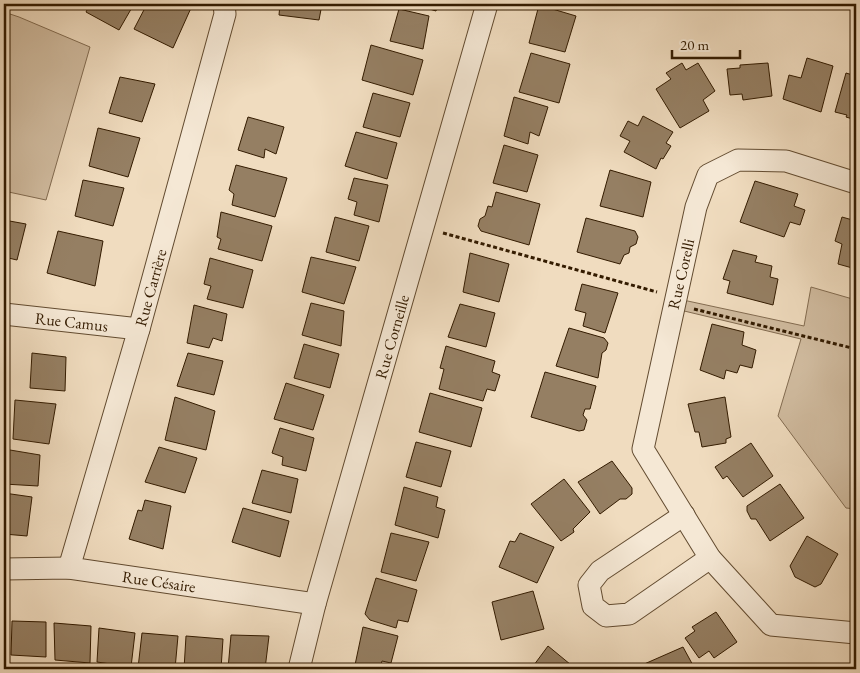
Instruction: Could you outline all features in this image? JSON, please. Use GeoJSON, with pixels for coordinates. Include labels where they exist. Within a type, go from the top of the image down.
{"type":"FeatureCollection","features":[{"type":"Feature","properties":{"kind":"street","name":"Rue Carrière"},"geometry":{"type":"LineString","coordinates":[[69,568],[139,329],[225,14],[224,4]]}},
{"type":"Feature","properties":{"kind":"street","name":"Rue Corneille"},"geometry":{"type":"LineString","coordinates":[[299,669],[315,604],[487,4]]}},
{"type":"Feature","properties":{"kind":"street","name":"Rue Corelli"},"geometry":{"type":"LineString","coordinates":[[856,183],[786,161],[738,160],[708,175],[696,207],[643,449],[710,558],[771,625],[856,633]]}},
{"type":"Feature","properties":{"kind":"street","name":"Rue Camus"},"geometry":{"type":"LineString","coordinates":[[4,314],[139,329]]}},
{"type":"Feature","properties":{"kind":"street"},"geometry":{"type":"LineString","coordinates":[[684,515],[600,571],[589,585],[593,606],[606,616],[629,614],[710,558]]}},
{"type":"Feature","properties":{"kind":"street","name":"Rue Césaire"},"geometry":{"type":"LineString","coordinates":[[4,569],[69,568],[315,604]]}},
{"type":"Feature","properties":{"kind":"path"},"geometry":{"type":"LineString","coordinates":[[4,34],[7,35],[4,46]]}},
{"type":"Feature","properties":{"kind":"path"},"geometry":{"type":"LineString","coordinates":[[424,227],[675,297],[679,305],[856,350]]}},
{"type":"Feature","properties":{"kind":"shaded area"},"geometry":{"type":"Polygon","coordinates":[[[4,12],[90,47],[46,200],[4,191],[4,12]]]}},
{"type":"Feature","properties":{"kind":"shaded area"},"geometry":{"type":"Polygon","coordinates":[[[811,287],[856,300],[856,509],[846,508],[778,416],[801,339],[680,310],[683,300],[804,326],[811,287]]]}},
{"type":"Feature","properties":{"kind":"building"},"geometry":{"type":"Polygon","coordinates":[[[90,4],[134,4],[119,30],[86,12],[90,4]]]}},
{"type":"Feature","properties":{"kind":"building"},"geometry":{"type":"Polygon","coordinates":[[[147,4],[183,4],[191,8],[173,48],[134,29],[147,4]]]}},
{"type":"Feature","properties":{"kind":"building"},"geometry":{"type":"Polygon","coordinates":[[[280,4],[322,4],[319,20],[279,15],[280,4]]]}},
{"type":"Feature","properties":{"kind":"building"},"geometry":{"type":"Polygon","coordinates":[[[413,4],[438,4],[436,11],[413,4]]]}},
{"type":"Feature","properties":{"kind":"building"},"geometry":{"type":"Polygon","coordinates":[[[539,5],[576,16],[565,52],[529,43],[539,5]]]}},
{"type":"Feature","properties":{"kind":"building"},"geometry":{"type":"Polygon","coordinates":[[[399,9],[429,16],[423,49],[390,41],[399,9]]]}},
{"type":"Feature","properties":{"kind":"building"},"geometry":{"type":"Polygon","coordinates":[[[371,45],[423,60],[413,95],[362,80],[371,45]]]}},
{"type":"Feature","properties":{"kind":"building"},"geometry":{"type":"Polygon","coordinates":[[[531,53],[570,64],[559,103],[519,92],[531,53]]]}},
{"type":"Feature","properties":{"kind":"building"},"geometry":{"type":"Polygon","coordinates":[[[807,58],[833,66],[821,112],[783,99],[789,75],[801,78],[807,58]]]}},
{"type":"Feature","properties":{"kind":"building"},"geometry":{"type":"Polygon","coordinates":[[[682,63],[686,70],[698,63],[715,91],[703,100],[709,111],[680,128],[656,89],[671,79],[666,73],[682,63]]]}},
{"type":"Feature","properties":{"kind":"building"},"geometry":{"type":"Polygon","coordinates":[[[768,63],[772,96],[743,100],[742,94],[730,95],[727,69],[740,68],[740,65],[768,63]]]}},
{"type":"Feature","properties":{"kind":"building"},"geometry":{"type":"Polygon","coordinates":[[[846,73],[856,76],[856,120],[835,112],[846,73]]]}},
{"type":"Feature","properties":{"kind":"building"},"geometry":{"type":"Polygon","coordinates":[[[120,77],[155,84],[142,122],[109,113],[120,77]]]}},
{"type":"Feature","properties":{"kind":"building"},"geometry":{"type":"Polygon","coordinates":[[[373,93],[410,103],[400,137],[363,127],[373,93]]]}},
{"type":"Feature","properties":{"kind":"building"},"geometry":{"type":"Polygon","coordinates":[[[514,97],[548,107],[539,136],[530,132],[528,144],[504,136],[514,97]]]}},
{"type":"Feature","properties":{"kind":"building"},"geometry":{"type":"Polygon","coordinates":[[[643,116],[673,132],[666,143],[671,146],[663,159],[661,158],[656,169],[624,152],[630,141],[620,136],[628,121],[638,126],[643,116]]]}},
{"type":"Feature","properties":{"kind":"building"},"geometry":{"type":"Polygon","coordinates":[[[248,117],[284,127],[276,154],[265,149],[264,158],[238,150],[248,117]]]}},
{"type":"Feature","properties":{"kind":"building"},"geometry":{"type":"Polygon","coordinates":[[[98,128],[140,138],[128,177],[89,166],[98,128]]]}},
{"type":"Feature","properties":{"kind":"building"},"geometry":{"type":"Polygon","coordinates":[[[356,132],[397,143],[387,179],[345,166],[356,132]]]}},
{"type":"Feature","properties":{"kind":"building"},"geometry":{"type":"Polygon","coordinates":[[[504,145],[538,155],[527,192],[493,183],[504,145]]]}},
{"type":"Feature","properties":{"kind":"building"},"geometry":{"type":"Polygon","coordinates":[[[236,165],[287,178],[275,217],[232,205],[234,194],[229,190],[236,165]]]}},
{"type":"Feature","properties":{"kind":"building"},"geometry":{"type":"Polygon","coordinates":[[[610,170],[651,182],[643,217],[600,206],[610,170]]]}},
{"type":"Feature","properties":{"kind":"building"},"geometry":{"type":"Polygon","coordinates":[[[354,178],[388,185],[379,222],[354,215],[357,202],[348,199],[354,178]]]}},
{"type":"Feature","properties":{"kind":"building"},"geometry":{"type":"Polygon","coordinates":[[[83,180],[124,188],[113,226],[75,216],[83,180]]]}},
{"type":"Feature","properties":{"kind":"building"},"geometry":{"type":"Polygon","coordinates":[[[755,181],[798,194],[794,206],[805,210],[800,225],[790,222],[784,237],[740,222],[755,181]]]}},
{"type":"Feature","properties":{"kind":"building"},"geometry":{"type":"Polygon","coordinates":[[[496,192],[540,204],[529,245],[481,231],[478,226],[480,219],[485,216],[488,206],[492,207],[496,192]]]}},
{"type":"Feature","properties":{"kind":"building"},"geometry":{"type":"Polygon","coordinates":[[[221,212],[272,226],[262,261],[218,249],[221,239],[217,237],[221,212]]]}},
{"type":"Feature","properties":{"kind":"building"},"geometry":{"type":"Polygon","coordinates":[[[335,217],[369,226],[359,261],[326,252],[335,217]]]}},
{"type":"Feature","properties":{"kind":"building"},"geometry":{"type":"Polygon","coordinates":[[[842,217],[856,221],[856,269],[838,264],[842,244],[835,241],[842,217]]]}},
{"type":"Feature","properties":{"kind":"building"},"geometry":{"type":"Polygon","coordinates":[[[586,218],[635,231],[638,237],[636,244],[630,247],[629,253],[624,255],[620,264],[577,252],[586,218]]]}},
{"type":"Feature","properties":{"kind":"building"},"geometry":{"type":"Polygon","coordinates":[[[4,220],[26,224],[17,260],[4,257],[4,220]]]}},
{"type":"Feature","properties":{"kind":"building"},"geometry":{"type":"Polygon","coordinates":[[[58,231],[103,241],[95,286],[47,273],[58,231]]]}},
{"type":"Feature","properties":{"kind":"building"},"geometry":{"type":"Polygon","coordinates":[[[733,250],[757,256],[755,262],[772,266],[770,277],[778,279],[773,305],[727,293],[730,281],[723,279],[733,250]]]}},
{"type":"Feature","properties":{"kind":"building"},"geometry":{"type":"Polygon","coordinates":[[[470,253],[509,264],[499,302],[463,292],[470,253]]]}},
{"type":"Feature","properties":{"kind":"building"},"geometry":{"type":"Polygon","coordinates":[[[311,257],[356,267],[344,304],[302,292],[311,257]]]}},
{"type":"Feature","properties":{"kind":"building"},"geometry":{"type":"Polygon","coordinates":[[[210,258],[253,270],[243,308],[207,299],[211,286],[204,284],[210,258]]]}},
{"type":"Feature","properties":{"kind":"building"},"geometry":{"type":"Polygon","coordinates":[[[582,284],[618,293],[605,333],[583,326],[586,313],[575,310],[582,284]]]}},
{"type":"Feature","properties":{"kind":"building"},"geometry":{"type":"Polygon","coordinates":[[[311,303],[344,311],[341,346],[302,335],[311,303]]]}},
{"type":"Feature","properties":{"kind":"building"},"geometry":{"type":"Polygon","coordinates":[[[460,304],[495,313],[486,347],[448,337],[460,304]]]}},
{"type":"Feature","properties":{"kind":"building"},"geometry":{"type":"Polygon","coordinates":[[[194,305],[227,314],[222,341],[213,338],[209,348],[187,343],[194,305]]]}},
{"type":"Feature","properties":{"kind":"building"},"geometry":{"type":"Polygon","coordinates":[[[712,324],[744,332],[742,345],[756,350],[752,368],[740,365],[737,373],[726,370],[724,379],[700,370],[712,324]]]}},
{"type":"Feature","properties":{"kind":"building"},"geometry":{"type":"Polygon","coordinates":[[[569,328],[604,338],[608,343],[606,350],[602,353],[598,378],[556,366],[569,328]]]}},
{"type":"Feature","properties":{"kind":"building"},"geometry":{"type":"Polygon","coordinates":[[[304,344],[339,354],[330,388],[294,378],[304,344]]]}},
{"type":"Feature","properties":{"kind":"building"},"geometry":{"type":"Polygon","coordinates":[[[446,346],[495,361],[492,372],[500,375],[495,391],[487,389],[483,401],[439,389],[444,369],[440,368],[446,346]]]}},
{"type":"Feature","properties":{"kind":"building"},"geometry":{"type":"Polygon","coordinates":[[[32,353],[66,357],[65,391],[30,388],[32,353]]]}},
{"type":"Feature","properties":{"kind":"building"},"geometry":{"type":"Polygon","coordinates":[[[188,353],[223,361],[214,395],[177,386],[188,353]]]}},
{"type":"Feature","properties":{"kind":"building"},"geometry":{"type":"Polygon","coordinates":[[[545,372],[596,386],[590,409],[585,409],[583,415],[587,420],[584,430],[579,431],[531,417],[545,372]]]}},
{"type":"Feature","properties":{"kind":"building"},"geometry":{"type":"Polygon","coordinates":[[[286,383],[324,395],[313,430],[274,419],[286,383]]]}},
{"type":"Feature","properties":{"kind":"building"},"geometry":{"type":"Polygon","coordinates":[[[430,393],[482,408],[471,447],[419,432],[430,393]]]}},
{"type":"Feature","properties":{"kind":"building"},"geometry":{"type":"Polygon","coordinates":[[[175,397],[215,411],[206,450],[165,440],[175,397]]]}},
{"type":"Feature","properties":{"kind":"building"},"geometry":{"type":"Polygon","coordinates":[[[725,397],[731,437],[726,439],[726,443],[702,447],[699,432],[695,432],[688,404],[725,397]]]}},
{"type":"Feature","properties":{"kind":"building"},"geometry":{"type":"Polygon","coordinates":[[[15,400],[56,404],[49,444],[13,439],[15,400]]]}},
{"type":"Feature","properties":{"kind":"building"},"geometry":{"type":"Polygon","coordinates":[[[280,428],[314,438],[306,471],[282,465],[283,457],[272,453],[280,428]]]}},
{"type":"Feature","properties":{"kind":"building"},"geometry":{"type":"Polygon","coordinates":[[[416,442],[451,451],[441,487],[406,477],[416,442]]]}},
{"type":"Feature","properties":{"kind":"building"},"geometry":{"type":"Polygon","coordinates":[[[751,443],[773,476],[743,497],[727,476],[723,479],[715,467],[751,443]]]}},
{"type":"Feature","properties":{"kind":"building"},"geometry":{"type":"Polygon","coordinates":[[[159,447],[197,458],[185,493],[145,482],[159,447]]]}},
{"type":"Feature","properties":{"kind":"building"},"geometry":{"type":"Polygon","coordinates":[[[4,449],[40,455],[38,486],[4,484],[4,449]]]}},
{"type":"Feature","properties":{"kind":"building"},"geometry":{"type":"Polygon","coordinates":[[[612,461],[632,488],[632,494],[626,499],[620,499],[600,514],[578,482],[612,461]]]}},
{"type":"Feature","properties":{"kind":"building"},"geometry":{"type":"Polygon","coordinates":[[[262,470],[298,479],[291,513],[252,503],[262,470]]]}},
{"type":"Feature","properties":{"kind":"building"},"geometry":{"type":"Polygon","coordinates":[[[564,479],[590,512],[573,529],[574,532],[561,541],[531,504],[564,479]]]}},
{"type":"Feature","properties":{"kind":"building"},"geometry":{"type":"Polygon","coordinates":[[[780,484],[804,518],[770,541],[756,519],[751,519],[747,506],[780,484]]]}},
{"type":"Feature","properties":{"kind":"building"},"geometry":{"type":"Polygon","coordinates":[[[404,487],[438,497],[436,507],[445,510],[438,538],[395,525],[404,487]]]}},
{"type":"Feature","properties":{"kind":"building"},"geometry":{"type":"Polygon","coordinates":[[[4,493],[32,497],[27,536],[4,534],[4,493]]]}},
{"type":"Feature","properties":{"kind":"building"},"geometry":{"type":"Polygon","coordinates":[[[145,500],[171,506],[163,549],[129,539],[138,510],[142,511],[145,500]]]}},
{"type":"Feature","properties":{"kind":"building"},"geometry":{"type":"Polygon","coordinates":[[[243,508],[289,521],[280,557],[232,542],[243,508]]]}},
{"type":"Feature","properties":{"kind":"building"},"geometry":{"type":"Polygon","coordinates":[[[391,533],[429,542],[416,581],[381,572],[391,533]]]}},
{"type":"Feature","properties":{"kind":"building"},"geometry":{"type":"Polygon","coordinates":[[[520,533],[554,547],[537,583],[499,567],[510,541],[515,542],[520,533]]]}},
{"type":"Feature","properties":{"kind":"building"},"geometry":{"type":"Polygon","coordinates":[[[807,536],[838,554],[821,584],[815,587],[795,577],[790,566],[807,536]]]}},
{"type":"Feature","properties":{"kind":"building"},"geometry":{"type":"Polygon","coordinates":[[[376,578],[417,590],[408,622],[398,620],[396,628],[370,620],[365,614],[376,578]]]}},
{"type":"Feature","properties":{"kind":"building"},"geometry":{"type":"Polygon","coordinates":[[[533,591],[544,629],[501,640],[492,602],[533,591]]]}},
{"type":"Feature","properties":{"kind":"building"},"geometry":{"type":"Polygon","coordinates":[[[716,612],[737,642],[714,658],[709,651],[699,658],[685,638],[695,631],[692,627],[716,612]]]}},
{"type":"Feature","properties":{"kind":"building"},"geometry":{"type":"Polygon","coordinates":[[[12,621],[46,622],[46,657],[11,655],[12,621]]]}},
{"type":"Feature","properties":{"kind":"building"},"geometry":{"type":"Polygon","coordinates":[[[54,623],[91,626],[90,663],[55,660],[54,623]]]}},
{"type":"Feature","properties":{"kind":"building"},"geometry":{"type":"Polygon","coordinates":[[[363,627],[398,636],[391,663],[382,661],[380,669],[355,665],[363,627]]]}},
{"type":"Feature","properties":{"kind":"building"},"geometry":{"type":"Polygon","coordinates":[[[99,628],[135,633],[131,667],[97,662],[99,628]]]}},
{"type":"Feature","properties":{"kind":"building"},"geometry":{"type":"Polygon","coordinates":[[[142,633],[178,636],[175,669],[138,668],[142,633]]]}},
{"type":"Feature","properties":{"kind":"building"},"geometry":{"type":"Polygon","coordinates":[[[231,635],[269,636],[265,669],[228,669],[231,635]]]}},
{"type":"Feature","properties":{"kind":"building"},"geometry":{"type":"Polygon","coordinates":[[[186,636],[223,639],[221,669],[184,669],[186,636]]]}},
{"type":"Feature","properties":{"kind":"building"},"geometry":{"type":"Polygon","coordinates":[[[548,646],[576,669],[531,669],[548,646]]]}},
{"type":"Feature","properties":{"kind":"building"},"geometry":{"type":"Polygon","coordinates":[[[683,647],[695,669],[645,669],[642,665],[683,647]]]}}]}
